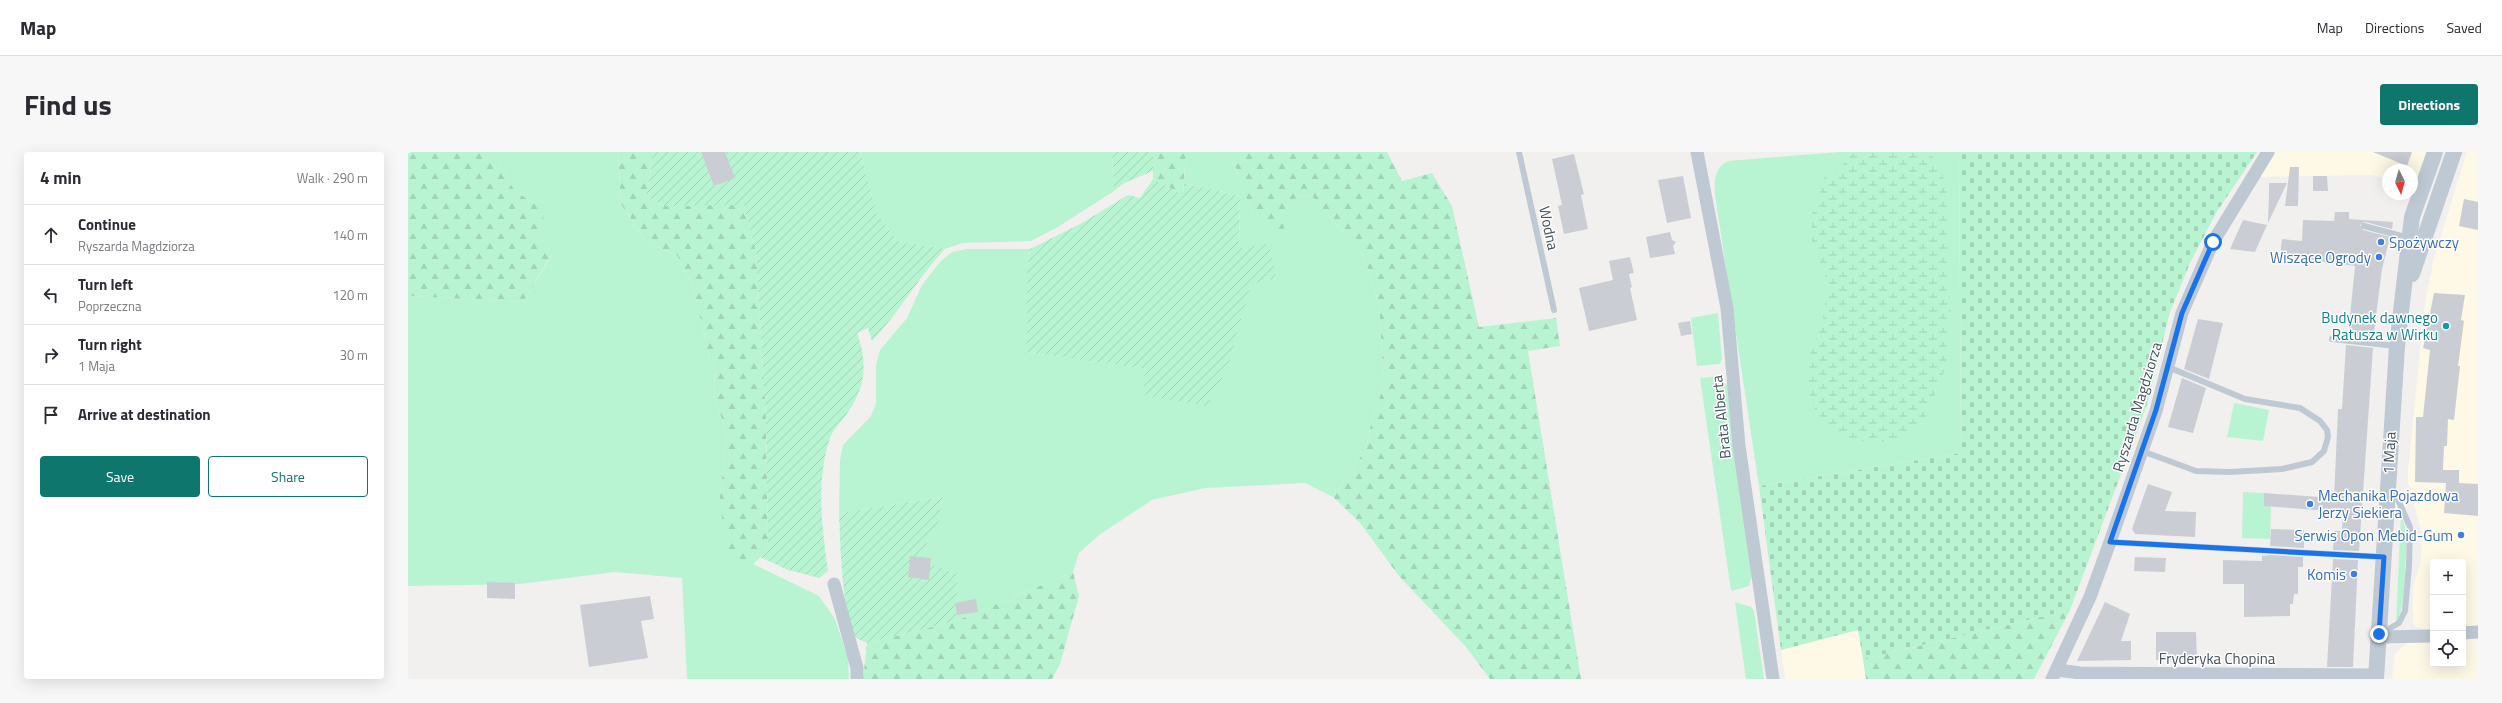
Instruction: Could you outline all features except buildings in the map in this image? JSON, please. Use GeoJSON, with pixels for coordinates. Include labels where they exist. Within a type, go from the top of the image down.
{"type":"FeatureCollection","features":[{"type":"Feature","properties":{"kind":"street","name":"Brata Alberta"},"geometry":{"type":"LineString","coordinates":[[1697,152],[1727,308],[1739,446],[1773,679]]}},
{"type":"Feature","properties":{"kind":"street","name":"Ryszarda Magdziorza"},"geometry":{"type":"LineString","coordinates":[[2055,675],[2090,597],[2142,451],[2168,367],[2182,313],[2213,242],[2268,152]]}},
{"type":"Feature","properties":{"kind":"street","name":"1 Maja"},"geometry":{"type":"LineString","coordinates":[[2376,677],[2397,346],[2402,299],[2412,217],[2435,152]]}},
{"type":"Feature","properties":{"kind":"street","name":"1 Maja"},"geometry":{"type":"LineString","coordinates":[[2402,299],[2454,152]]}},
{"type":"Feature","properties":{"kind":"street"},"geometry":{"type":"LineString","coordinates":[[834,584],[857,668],[857,679]]}},
{"type":"Feature","properties":{"kind":"street"},"geometry":{"type":"LineString","coordinates":[[2466,634],[2478,632]]}},
{"type":"Feature","properties":{"kind":"street"},"geometry":{"type":"LineString","coordinates":[[2378,636],[2430,636]]}},
{"type":"Feature","properties":{"kind":"street","name":"Fryderyka Chopina"},"geometry":{"type":"LineString","coordinates":[[2055,675],[2080,673],[2376,677]]}},
{"type":"Feature","properties":{"kind":"lane","name":"Wodna"},"geometry":{"type":"LineString","coordinates":[[1520,152],[1554,310]]}},
{"type":"Feature","properties":{"kind":"lane"},"geometry":{"type":"LineString","coordinates":[[2364,226],[2410,238]]}},
{"type":"Feature","properties":{"kind":"lane"},"geometry":{"type":"LineString","coordinates":[[2332,339],[2397,346]]}},
{"type":"Feature","properties":{"kind":"lane"},"geometry":{"type":"LineString","coordinates":[[2142,451],[2196,471],[2230,472],[2282,469],[2312,462],[2324,451],[2328,437],[2327,430],[2320,421],[2300,408],[2245,399],[2168,367]]}},
{"type":"Feature","properties":{"kind":"lane"},"geometry":{"type":"LineString","coordinates":[[2378,636],[2400,623],[2405,611],[2409,566],[2410,527],[2388,477]]}},
{"type":"Feature","properties":{"kind":"lane"},"geometry":{"type":"LineString","coordinates":[[2110,542],[2384,557]]}},
{"type":"Feature","properties":{"kind":"shaded area"},"geometry":{"type":"Polygon","coordinates":[[[2276,152],[2426,152],[2418,178],[2418,164],[2382,164],[2382,178],[2372,175],[2260,177],[2276,152]]]}},
{"type":"Feature","properties":{"kind":"shaded area"},"geometry":{"type":"Polygon","coordinates":[[[2467,152],[2478,152],[2478,626],[2466,627],[2466,559],[2430,559],[2430,629],[2426,630],[2416,627],[2413,622],[2413,587],[2421,560],[2422,534],[2408,482],[2408,471],[2425,302],[2434,258],[2467,152]]]}},
{"type":"Feature","properties":{"kind":"shaded area"},"geometry":{"type":"Polygon","coordinates":[[[1858,629],[1866,679],[1785,679],[1781,650],[1858,629]]]}},
{"type":"Feature","properties":{"kind":"shaded area"},"geometry":{"type":"Polygon","coordinates":[[[2478,636],[2478,679],[2392,679],[2395,654],[2406,643],[2430,641],[2430,667],[2466,667],[2466,637],[2478,636]]]}},
{"type":"Feature","properties":{"kind":"green space"},"geometry":{"type":"Polygon","coordinates":[[[408,152],[494,152],[514,190],[545,211],[539,232],[551,256],[523,302],[408,296],[408,152]]]}},
{"type":"Feature","properties":{"kind":"green space"},"geometry":{"type":"Polygon","coordinates":[[[494,152],[618,152],[621,204],[647,243],[677,255],[693,286],[710,360],[715,369],[714,395],[727,435],[720,496],[739,564],[753,564],[819,596],[835,619],[848,658],[849,679],[687,679],[682,578],[615,572],[520,584],[408,586],[408,296],[523,302],[551,257],[539,232],[544,211],[514,190],[494,152]]]}},
{"type":"Feature","properties":{"kind":"green space"},"geometry":{"type":"Polygon","coordinates":[[[618,152],[654,152],[646,196],[664,206],[744,204],[756,252],[766,418],[768,551],[753,564],[739,564],[725,549],[720,496],[727,435],[714,395],[715,369],[710,360],[693,286],[677,255],[647,243],[621,204],[618,152]]]}},
{"type":"Feature","properties":{"kind":"green space"},"geometry":{"type":"Polygon","coordinates":[[[654,152],[860,152],[877,214],[898,241],[945,249],[926,271],[872,341],[868,328],[857,333],[861,344],[864,365],[861,385],[853,405],[832,434],[825,457],[821,489],[821,506],[828,571],[819,578],[788,570],[760,557],[768,551],[766,418],[756,252],[744,205],[664,206],[646,196],[654,152]]]}},
{"type":"Feature","properties":{"kind":"green space"},"geometry":{"type":"Polygon","coordinates":[[[860,152],[1112,152],[1114,191],[1058,227],[1031,241],[962,243],[945,249],[898,241],[877,214],[860,152]]]}},
{"type":"Feature","properties":{"kind":"green space"},"geometry":{"type":"Polygon","coordinates":[[[1112,152],[1153,152],[1153,171],[1124,183],[1114,191],[1112,152]]]}},
{"type":"Feature","properties":{"kind":"green space"},"geometry":{"type":"Polygon","coordinates":[[[1153,152],[1186,152],[1183,195],[1153,179],[1153,152]]]}},
{"type":"Feature","properties":{"kind":"green space"},"geometry":{"type":"Polygon","coordinates":[[[1186,152],[1227,152],[1236,168],[1254,220],[1296,197],[1312,196],[1364,257],[1379,304],[1384,385],[1372,419],[1366,449],[1333,497],[1305,483],[1205,488],[1152,500],[1099,535],[1079,553],[1073,572],[956,621],[958,574],[922,561],[928,540],[937,531],[943,497],[839,513],[840,460],[843,445],[871,416],[876,403],[876,365],[880,350],[907,318],[922,285],[939,263],[952,252],[967,249],[1030,249],[1027,268],[1027,352],[1146,369],[1228,367],[1251,283],[1276,278],[1239,248],[1240,196],[1184,183],[1186,152]]]}},
{"type":"Feature","properties":{"kind":"green space"},"geometry":{"type":"Polygon","coordinates":[[[1227,152],[1387,152],[1402,181],[1432,173],[1452,206],[1479,327],[1556,318],[1560,346],[1528,351],[1581,679],[1490,679],[1466,647],[1399,576],[1360,523],[1333,497],[1366,449],[1372,419],[1384,385],[1379,304],[1364,257],[1312,196],[1296,197],[1283,230],[1254,220],[1236,168],[1227,152]]]}},
{"type":"Feature","properties":{"kind":"green space"},"geometry":{"type":"Polygon","coordinates":[[[1839,152],[1959,152],[1961,453],[1759,486],[1715,195],[1716,175],[1720,167],[1728,161],[1839,152]]]}},
{"type":"Feature","properties":{"kind":"green space"},"geometry":{"type":"Polygon","coordinates":[[[1854,152],[1930,152],[1942,172],[1950,206],[1948,261],[1951,316],[1948,330],[1946,367],[1925,419],[1908,434],[1898,439],[1873,443],[1841,436],[1825,423],[1814,408],[1808,390],[1810,354],[1822,326],[1827,286],[1826,278],[1812,241],[1811,217],[1820,193],[1821,181],[1827,175],[1837,171],[1854,152]]]}},
{"type":"Feature","properties":{"kind":"green space"},"geometry":{"type":"Polygon","coordinates":[[[1959,152],[2257,152],[2216,213],[2191,261],[2170,312],[2147,405],[2070,610],[1863,659],[1858,630],[1781,650],[1759,486],[1961,453],[1959,152]]]}},
{"type":"Feature","properties":{"kind":"green space"},"geometry":{"type":"Polygon","coordinates":[[[1153,179],[1183,195],[1184,183],[1240,196],[1239,248],[1269,244],[1276,278],[1251,284],[1228,367],[1207,406],[1143,395],[1145,369],[1027,352],[1027,268],[1030,249],[1082,223],[1128,195],[1140,198],[1153,179]]]}},
{"type":"Feature","properties":{"kind":"green space"},"geometry":{"type":"Polygon","coordinates":[[[1718,313],[1722,358],[1720,364],[1697,366],[1691,318],[1718,313]]]}},
{"type":"Feature","properties":{"kind":"green space"},"geometry":{"type":"Polygon","coordinates":[[[1719,376],[1728,386],[1752,575],[1749,586],[1731,591],[1700,378],[1719,376]]]}},
{"type":"Feature","properties":{"kind":"green space"},"geometry":{"type":"Polygon","coordinates":[[[2234,403],[2269,410],[2263,441],[2227,437],[2234,403]]]}},
{"type":"Feature","properties":{"kind":"green space"},"geometry":{"type":"Polygon","coordinates":[[[2243,492],[2264,493],[2264,505],[2271,506],[2270,539],[2242,538],[2243,492]]]}},
{"type":"Feature","properties":{"kind":"green space"},"geometry":{"type":"Polygon","coordinates":[[[943,497],[937,531],[928,540],[922,561],[958,574],[956,621],[867,643],[854,637],[846,607],[844,591],[839,513],[943,497]]]}},
{"type":"Feature","properties":{"kind":"green space"},"geometry":{"type":"Polygon","coordinates":[[[2401,514],[2406,533],[2406,565],[2402,607],[2396,622],[2401,514]]]}},
{"type":"Feature","properties":{"kind":"green space"},"geometry":{"type":"Polygon","coordinates":[[[1073,572],[1079,596],[1060,664],[1052,679],[863,679],[867,643],[956,621],[1073,572]]]}},
{"type":"Feature","properties":{"kind":"green space"},"geometry":{"type":"Polygon","coordinates":[[[1735,602],[1751,607],[1754,611],[1764,679],[1746,679],[1735,602]]]}},
{"type":"Feature","properties":{"kind":"green space"},"geometry":{"type":"Polygon","coordinates":[[[2070,610],[2034,679],[1866,679],[1863,659],[2070,610]]]}},
{"type":"Feature","properties":{"kind":"place","name":"Spożywczy"},"geometry":{"type":"Point","coordinates":[2381,242]}},
{"type":"Feature","properties":{"kind":"place","name":"Wiszące Ogrody"},"geometry":{"type":"Point","coordinates":[2379,257]}},
{"type":"Feature","properties":{"kind":"place","name":"Budynek dawnego Ratusza w Wirku"},"geometry":{"type":"Point","coordinates":[2446,326]}},
{"type":"Feature","properties":{"kind":"place","name":"Mechanika Pojazdowa Jerzy Siekiera"},"geometry":{"type":"Point","coordinates":[2310,504]}},
{"type":"Feature","properties":{"kind":"place","name":"Serwis Opon Mebid-Gum"},"geometry":{"type":"Point","coordinates":[2461,535]}},
{"type":"Feature","properties":{"kind":"place","name":"Komis"},"geometry":{"type":"Point","coordinates":[2354,574]}},
{"type":"Feature","properties":{"kind":"route"},"geometry":{"type":"LineString","coordinates":[[2213,242],[2182,313],[2156,410],[2110,542],[2264,549],[2384,557],[2379,634]]}}]}
